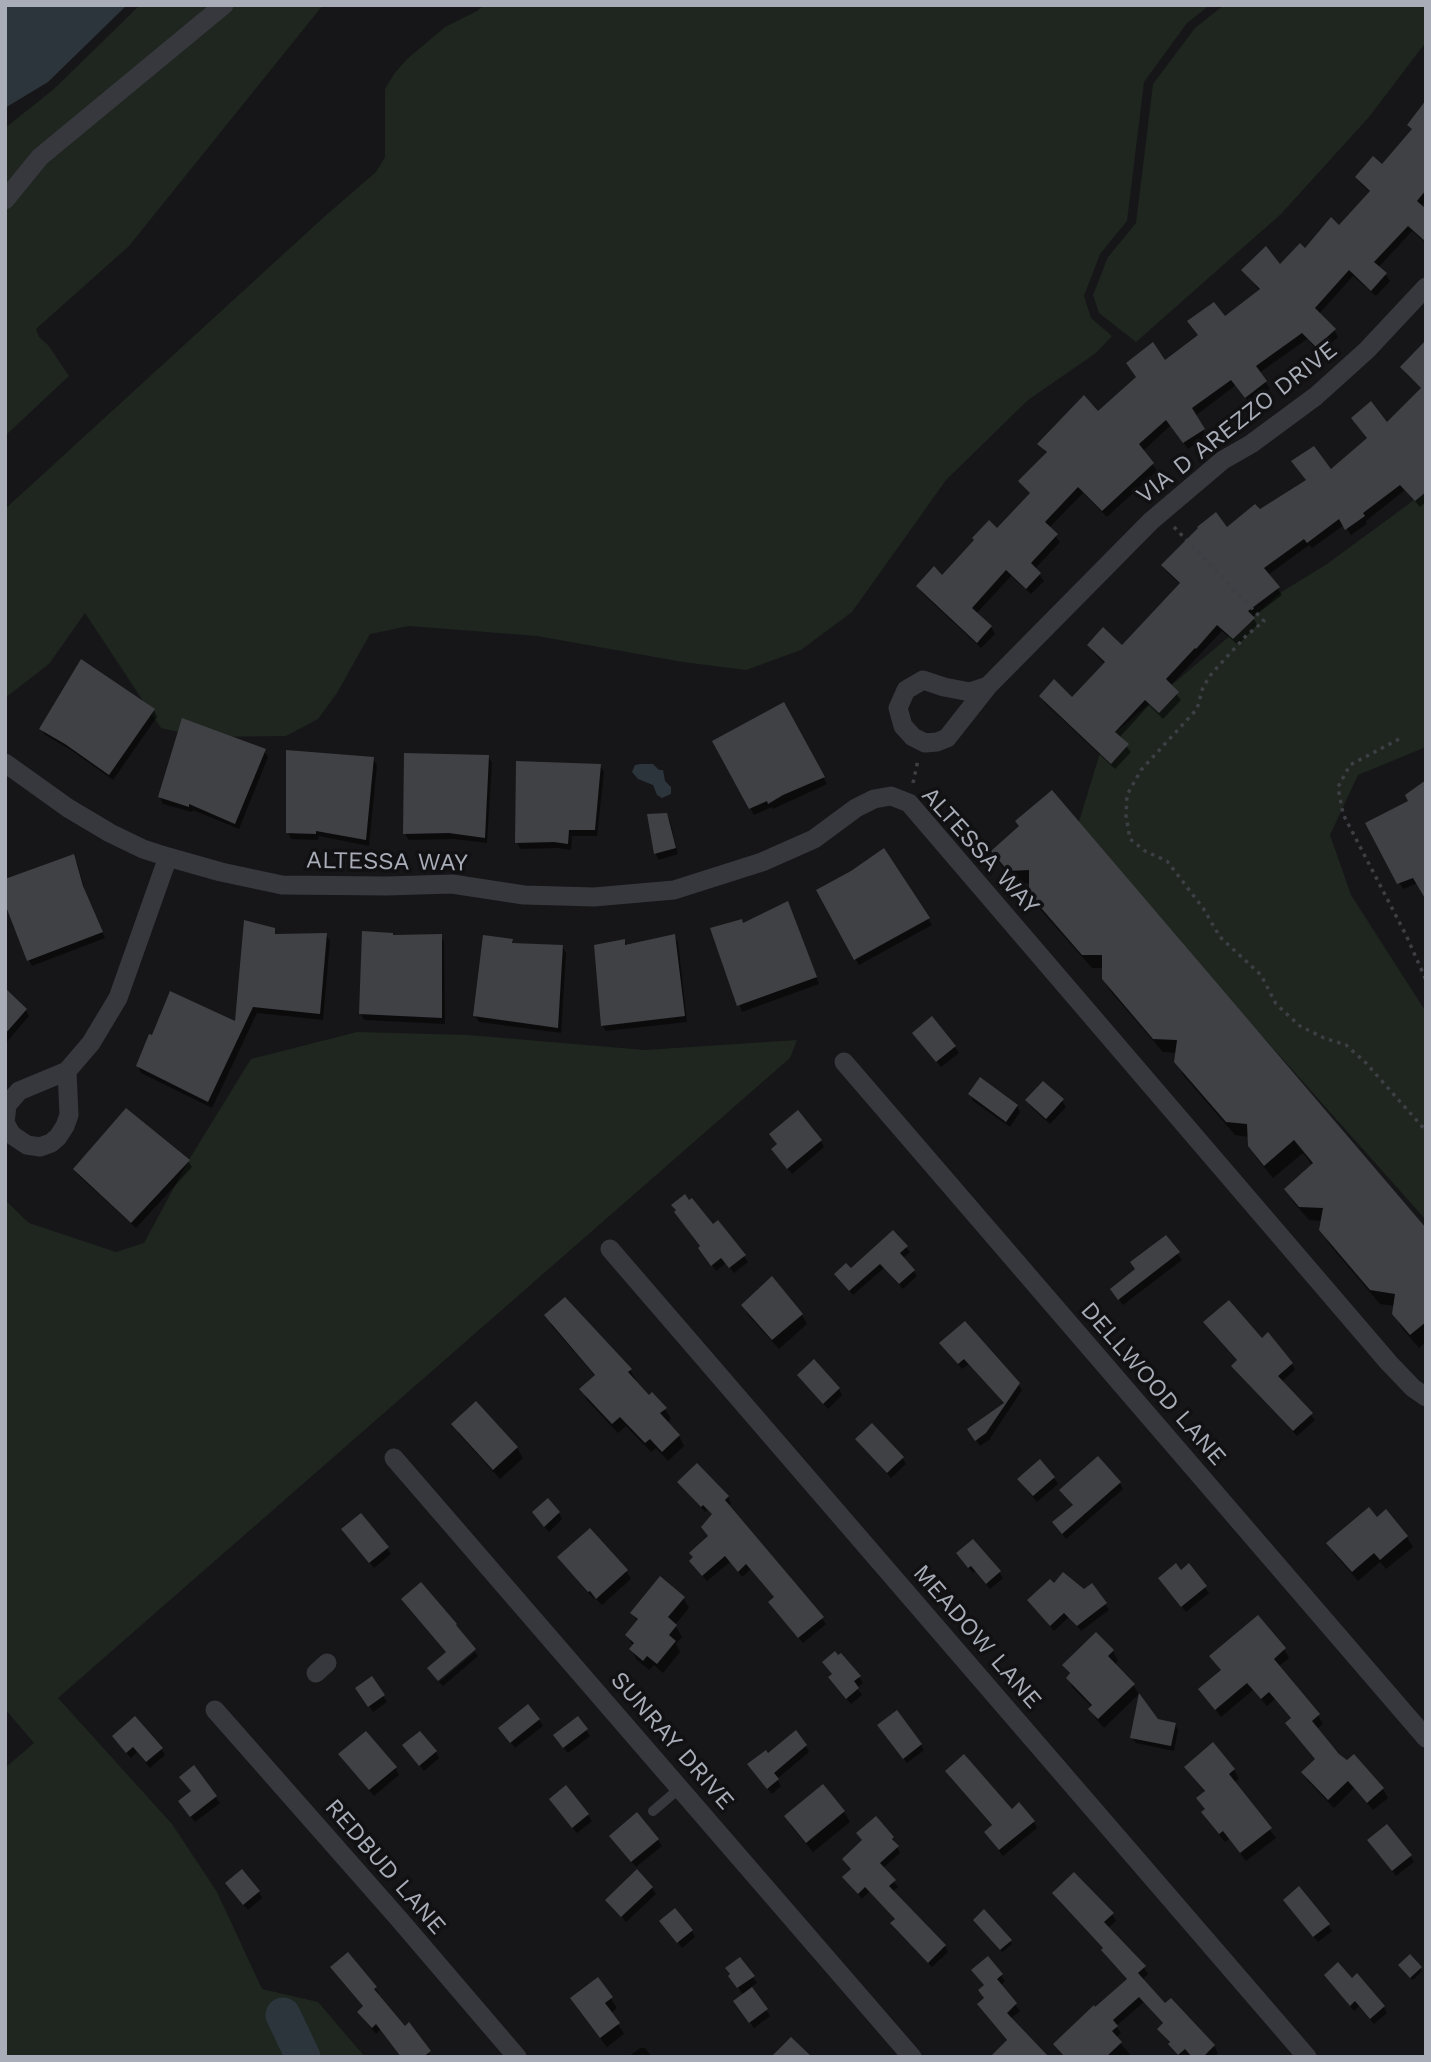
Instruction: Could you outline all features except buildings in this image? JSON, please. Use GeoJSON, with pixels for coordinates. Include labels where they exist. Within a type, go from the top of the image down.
{"type":"FeatureCollection","features":[{"type":"Feature","properties":{"kind":"street"},"geometry":{"type":"LineString","coordinates":[[5,200],[40,157],[224,5]]}},
{"type":"Feature","properties":{"kind":"street","name":"VIA D AREZZO DRIVE"},"geometry":{"type":"LineString","coordinates":[[921,741],[937,742],[947,738],[988,686],[1160,513],[1223,460],[1251,444],[1316,396],[1367,350],[1426,287]]}},
{"type":"Feature","properties":{"kind":"street"},"geometry":{"type":"LineString","coordinates":[[921,741],[903,726],[898,708],[906,690],[923,680],[970,692],[988,686]]}},
{"type":"Feature","properties":{"kind":"street","name":"ALTESSA WAY"},"geometry":{"type":"LineString","coordinates":[[5,763],[68,808],[143,849],[221,872],[282,884],[387,887],[452,884],[524,895],[594,897],[674,890],[762,862],[814,839],[856,808],[874,799],[891,796],[906,801],[1389,1363],[1413,1388],[1426,1397]]}},
{"type":"Feature","properties":{"kind":"street"},"geometry":{"type":"LineString","coordinates":[[67,1071],[69,1115],[58,1137],[40,1147],[27,1145],[12,1135],[5,1123],[7,1105],[19,1091],[67,1071],[91,1043],[118,998],[168,857]]}},
{"type":"Feature","properties":{"kind":"street","name":"DELLWOOD LANE"},"geometry":{"type":"LineString","coordinates":[[844,1062],[1426,1738]]}},
{"type":"Feature","properties":{"kind":"street","name":"MEADOW LANE"},"geometry":{"type":"LineString","coordinates":[[610,1249],[1307,2057]]}},
{"type":"Feature","properties":{"kind":"street","name":"SUNRAY DRIVE"},"geometry":{"type":"LineString","coordinates":[[394,1458],[912,2057]]}},
{"type":"Feature","properties":{"kind":"street","name":"REDBUD LANE"},"geometry":{"type":"LineString","coordinates":[[215,1710],[517,2057]]}},
{"type":"Feature","properties":{"kind":"lane"},"geometry":{"type":"LineString","coordinates":[[653,1811],[680,1787]]}},
{"type":"Feature","properties":{"kind":"path"},"geometry":{"type":"LineString","coordinates":[[1160,513],[1264,621],[1246,636],[1212,673],[1203,687],[1198,709],[1141,770],[1127,795],[1126,816],[1130,839],[1145,851],[1167,861],[1203,908],[1220,937],[1261,975],[1276,1003],[1300,1026],[1346,1045],[1366,1063],[1426,1131]]}},
{"type":"Feature","properties":{"kind":"path"},"geometry":{"type":"LineString","coordinates":[[1399,739],[1350,765],[1338,787],[1343,814],[1406,935],[1426,980]]}},
{"type":"Feature","properties":{"kind":"path"},"geometry":{"type":"LineString","coordinates":[[906,801],[914,779],[921,741]]}},
{"type":"Feature","properties":{"kind":"shaded area"},"geometry":{"type":"Polygon","coordinates":[[[5,5],[127,5],[48,82],[5,108],[5,5]]]}},
{"type":"Feature","properties":{"kind":"shaded area"},"geometry":{"type":"Polygon","coordinates":[[[140,5],[323,5],[129,246],[36,329],[39,337],[48,345],[69,376],[5,436],[5,128],[54,89],[140,5]]]}},
{"type":"Feature","properties":{"kind":"shaded area"},"geometry":{"type":"Polygon","coordinates":[[[484,5],[1210,5],[1187,23],[1144,82],[1127,221],[1100,254],[1084,296],[1091,318],[1112,336],[1096,353],[1028,400],[946,480],[852,612],[801,650],[746,670],[683,662],[537,636],[409,626],[370,634],[337,693],[318,719],[286,736],[200,737],[161,728],[85,613],[49,664],[5,698],[5,509],[376,172],[385,157],[385,89],[394,74],[407,59],[445,27],[484,5]]]}},
{"type":"Feature","properties":{"kind":"shaded area"},"geometry":{"type":"Polygon","coordinates":[[[1224,5],[1426,5],[1426,42],[1369,117],[1281,214],[1136,342],[1099,313],[1093,295],[1108,257],[1136,223],[1153,84],[1195,28],[1224,5]]]}},
{"type":"Feature","properties":{"kind":"shaded area"},"geometry":{"type":"Polygon","coordinates":[[[1426,488],[1426,747],[1358,775],[1330,835],[1351,895],[1426,1012],[1426,1220],[1077,828],[1103,743],[1283,591],[1327,564],[1410,503],[1426,488]]]}},
{"type":"Feature","properties":{"kind":"shaded area"},"geometry":{"type":"Polygon","coordinates":[[[653,764],[663,770],[665,781],[671,787],[671,794],[662,798],[657,795],[653,785],[638,779],[632,772],[635,765],[653,764]]]}},
{"type":"Feature","properties":{"kind":"shaded area"},"geometry":{"type":"Polygon","coordinates":[[[357,1032],[468,1035],[645,1050],[797,1040],[790,1058],[58,1698],[172,1824],[217,1892],[262,1989],[318,2002],[365,2057],[5,2057],[5,1768],[34,1743],[5,1709],[5,1200],[29,1223],[116,1252],[144,1243],[190,1158],[251,1059],[357,1032]]]}},
{"type":"Feature","properties":{"kind":"waterway"},"geometry":{"type":"LineString","coordinates":[[283,2015],[303,2057]]}}]}
